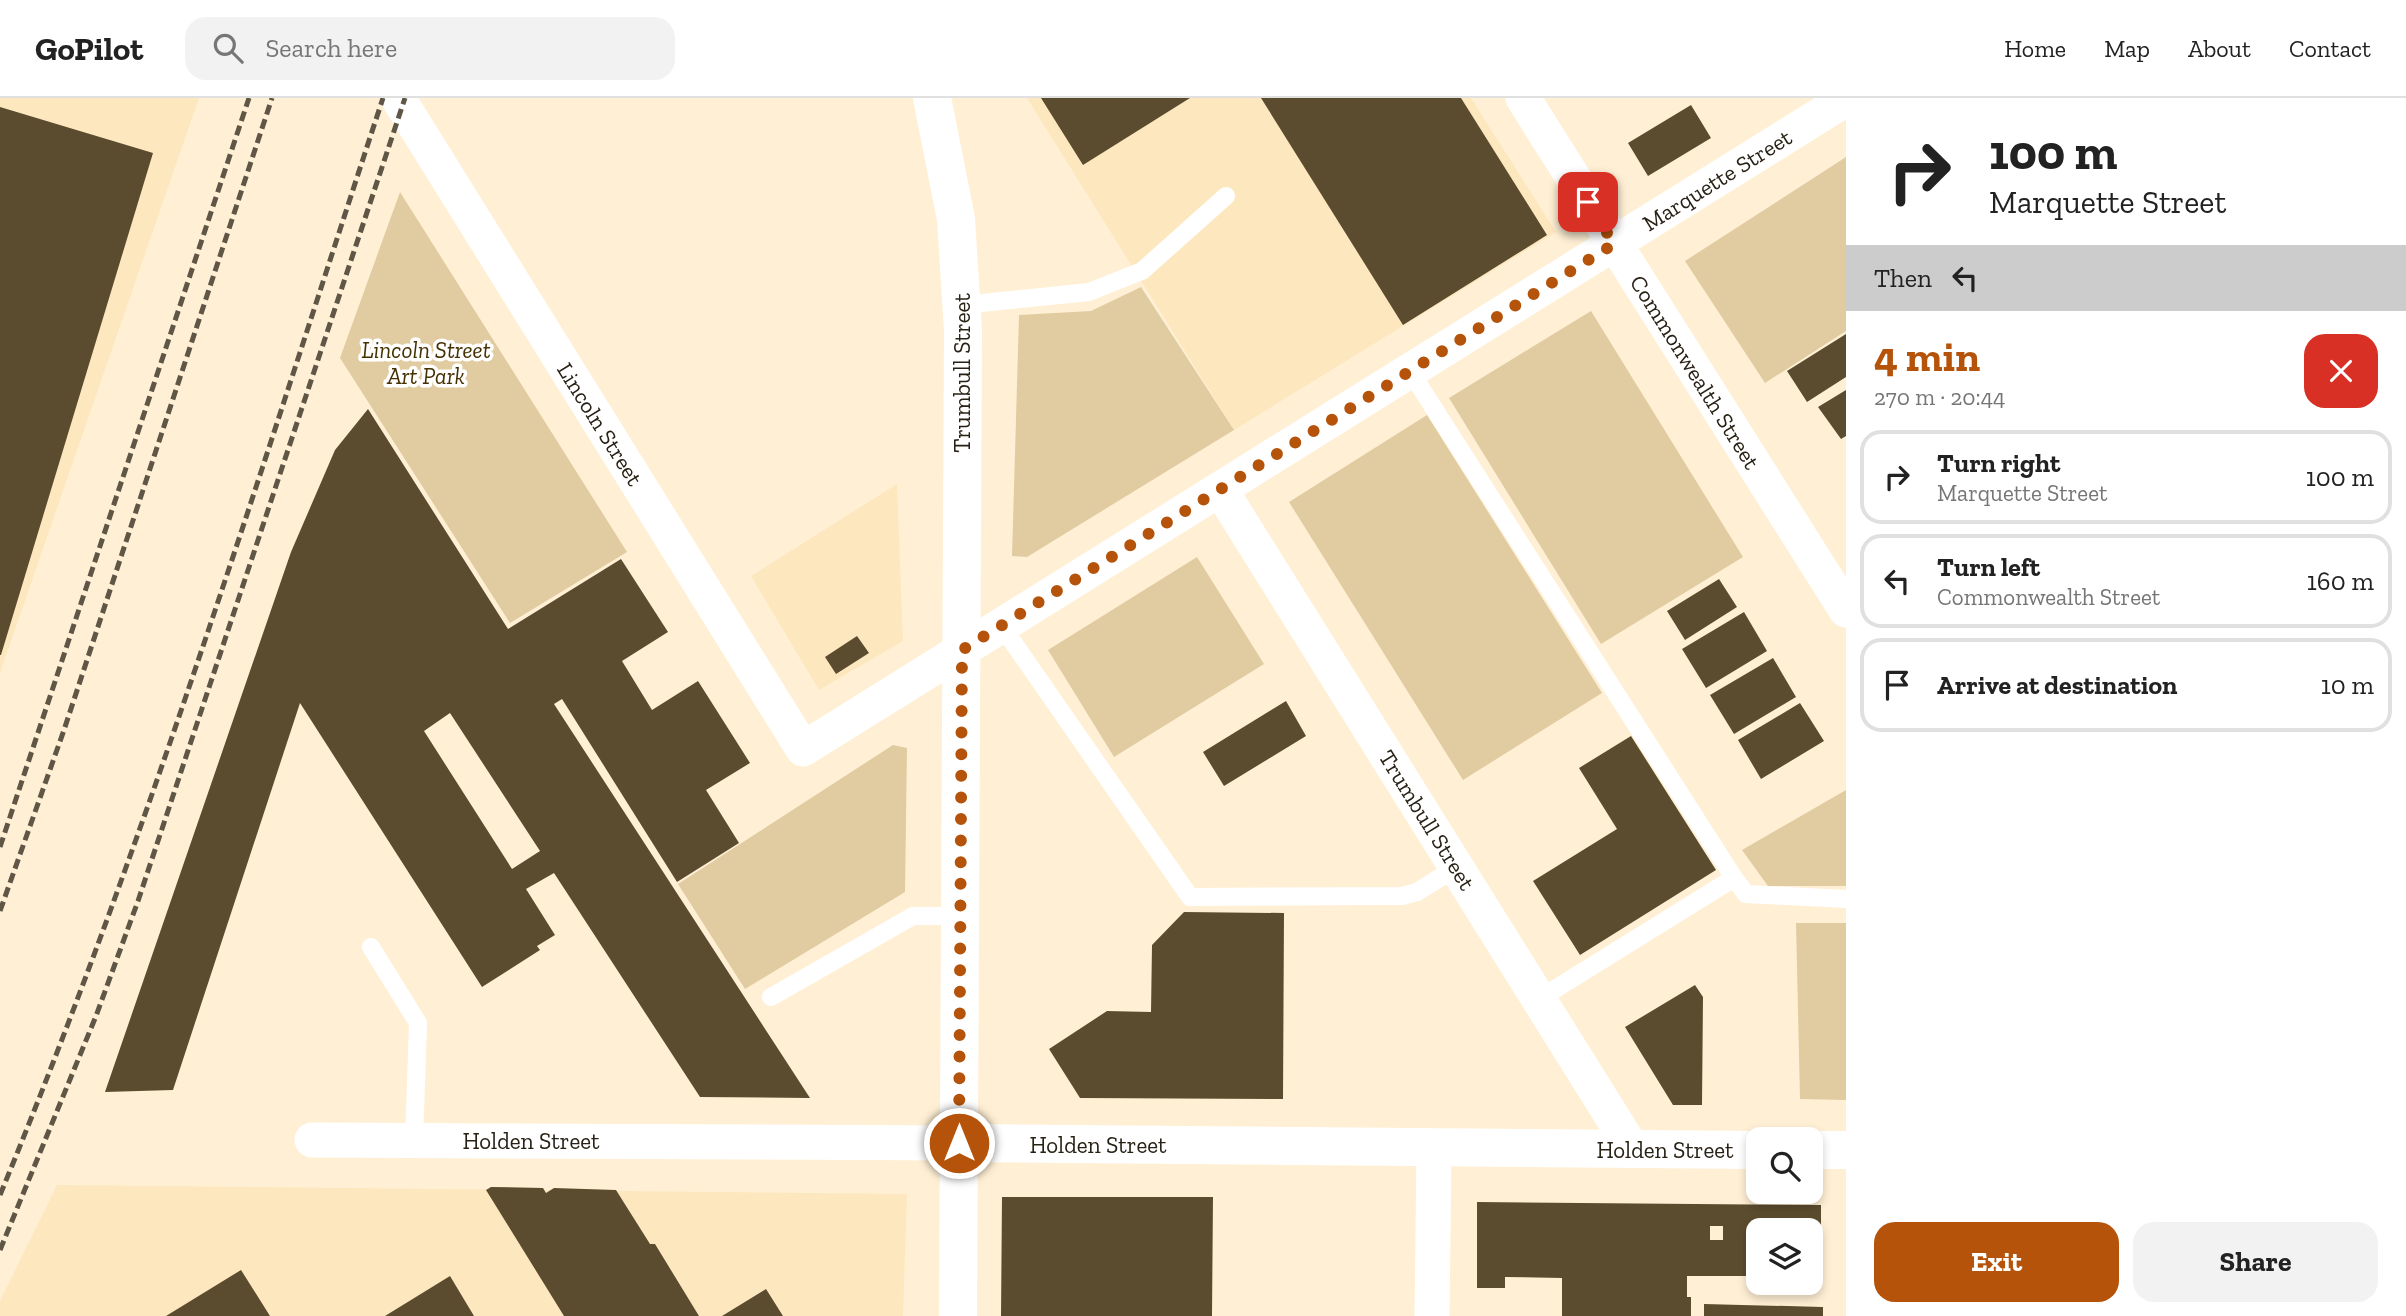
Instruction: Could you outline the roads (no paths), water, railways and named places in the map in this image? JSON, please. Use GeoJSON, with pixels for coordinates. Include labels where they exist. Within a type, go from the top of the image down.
{"type":"FeatureCollection","features":[{"type":"Feature","properties":{"kind":"street","name":"Lincoln Street"},"geometry":{"type":"LineString","coordinates":[[398,98],[803,749]]}},
{"type":"Feature","properties":{"kind":"street","name":"Trumbull Street"},"geometry":{"type":"LineString","coordinates":[[932,98],[954,208],[962,304],[962,650]]}},
{"type":"Feature","properties":{"kind":"street","name":"Commonwealth Street"},"geometry":{"type":"LineString","coordinates":[[1523,98],[1846,610]]}},
{"type":"Feature","properties":{"kind":"street","name":"Marquette Street"},"geometry":{"type":"LineString","coordinates":[[803,749],[1614,244],[1844,106]]}},
{"type":"Feature","properties":{"kind":"street","name":"Trumbull Street"},"geometry":{"type":"LineString","coordinates":[[1220,489],[1633,1150]]}},
{"type":"Feature","properties":{"kind":"street"},"geometry":{"type":"LineString","coordinates":[[958,1316],[962,650]]}},
{"type":"Feature","properties":{"kind":"street","name":"Holden Street"},"geometry":{"type":"LineString","coordinates":[[312,1140],[1746,1150]]}},
{"type":"Feature","properties":{"kind":"street"},"geometry":{"type":"LineString","coordinates":[[1432,1316],[1433,1148]]}},
{"type":"Feature","properties":{"kind":"street"},"geometry":{"type":"LineString","coordinates":[[1823,1150],[1846,1150]]}},
{"type":"Feature","properties":{"kind":"lane"},"geometry":{"type":"LineString","coordinates":[[962,304],[1089,292],[1142,271],[1226,196]]}},
{"type":"Feature","properties":{"kind":"lane"},"geometry":{"type":"LineString","coordinates":[[1410,371],[1746,894],[1846,899]]}},
{"type":"Feature","properties":{"kind":"lane"},"geometry":{"type":"LineString","coordinates":[[1001,625],[1190,897],[1402,896],[1417,892],[1457,867]]}},
{"type":"Feature","properties":{"kind":"lane"},"geometry":{"type":"LineString","coordinates":[[1539,999],[1734,878]]}},
{"type":"Feature","properties":{"kind":"lane"},"geometry":{"type":"LineString","coordinates":[[771,997],[913,916],[961,916]]}},
{"type":"Feature","properties":{"kind":"lane"},"geometry":{"type":"LineString","coordinates":[[371,947],[418,1023],[414,1141]]}},
{"type":"Feature","properties":{"kind":"railway"},"geometry":{"type":"LineString","coordinates":[[0,847],[249,98]]}},
{"type":"Feature","properties":{"kind":"railway"},"geometry":{"type":"LineString","coordinates":[[0,911],[64,730],[272,98]]}},
{"type":"Feature","properties":{"kind":"railway"},"geometry":{"type":"LineString","coordinates":[[0,1195],[54,1060],[154,788],[248,512],[383,98]]}},
{"type":"Feature","properties":{"kind":"railway"},"geometry":{"type":"LineString","coordinates":[[0,1250],[96,1016],[138,901],[405,98]]}},
{"type":"Feature","properties":{"kind":"park label","name":"Lincoln Street Art Park"},"geometry":{"type":"Point","coordinates":[426,363]}}]}
